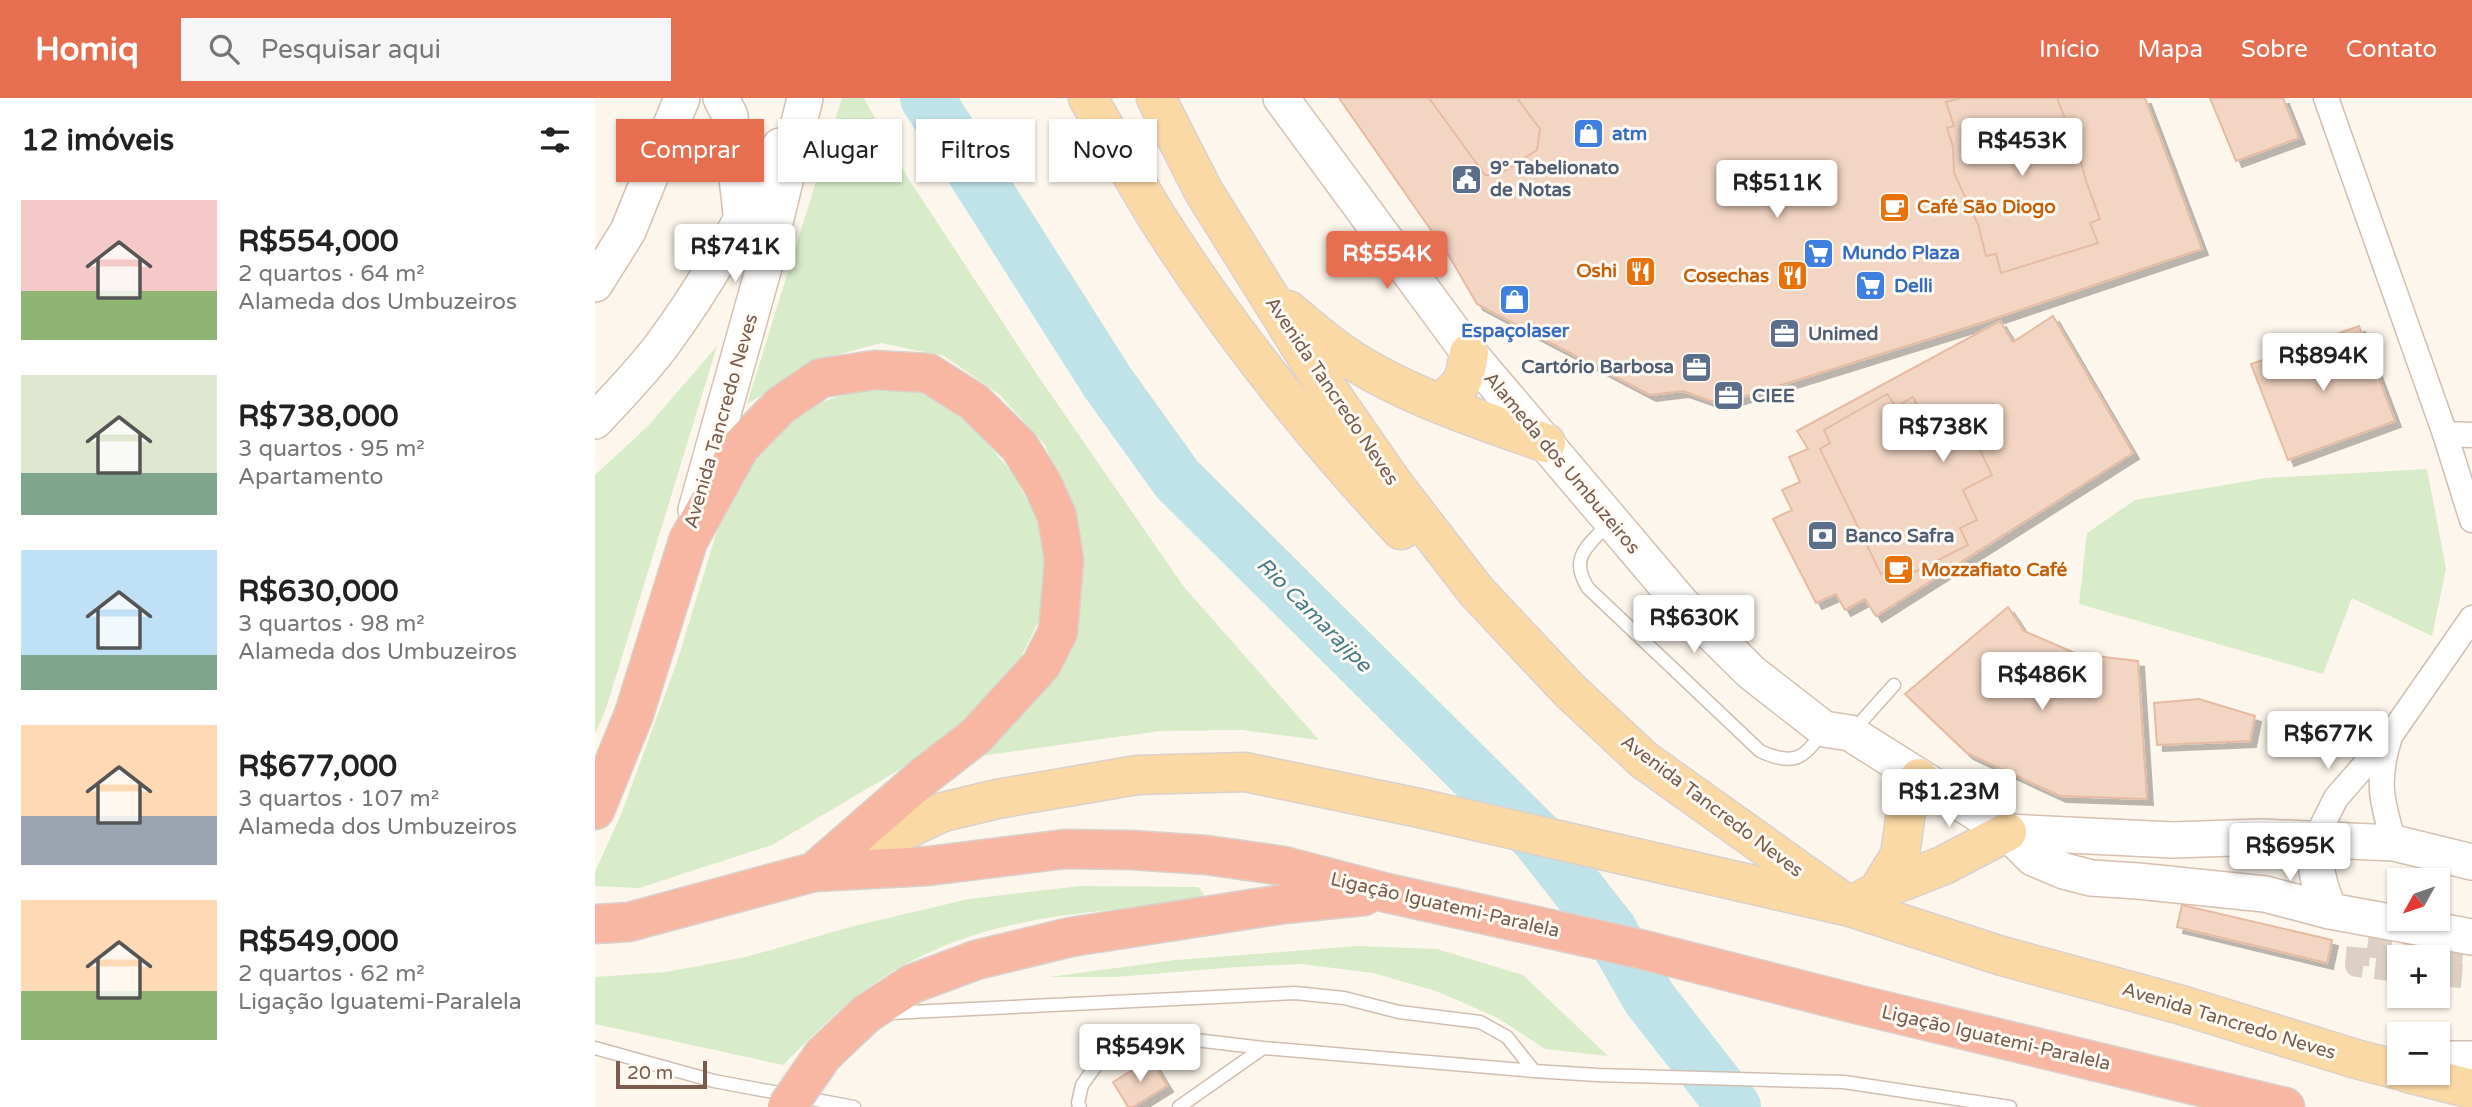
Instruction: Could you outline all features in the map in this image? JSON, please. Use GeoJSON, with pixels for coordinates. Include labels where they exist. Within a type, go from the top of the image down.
{"type":"FeatureCollection","features":[{"type":"Feature","properties":{"kind":"highway"},"geometry":{"type":"LineString","coordinates":[[595,810],[634,714],[688,541],[740,447],[780,405],[821,378],[875,370],[928,373],[974,402],[1019,446],[1042,483],[1057,516],[1065,560],[1058,632],[1041,664],[976,736],[923,777],[814,872]]}},
{"type":"Feature","properties":{"kind":"highway","name":"Ligação Iguatemi-Paralela"},"geometry":{"type":"LineString","coordinates":[[606,921],[814,872],[928,866],[1065,849],[1131,849],[1206,855],[1285,866],[1387,893],[1640,949],[2285,1107]]}},
{"type":"Feature","properties":{"kind":"highway"},"geometry":{"type":"LineString","coordinates":[[787,1107],[823,1055],[866,1014],[912,984],[976,960],[1058,940],[1205,915],[1387,893]]}},
{"type":"Feature","properties":{"kind":"main road"},"geometry":{"type":"LineString","coordinates":[[1088,98],[1155,214],[1234,331],[1338,462],[1402,531],[1476,591]]}},
{"type":"Feature","properties":{"kind":"main road","name":"Avenida Tancredo Neves"},"geometry":{"type":"LineString","coordinates":[[1156,98],[1204,192],[1322,381],[1384,471],[1476,591],[1569,690],[1644,760],[1864,899],[2002,956],[2178,1003],[2387,1067]]}},
{"type":"Feature","properties":{"kind":"main road"},"geometry":{"type":"LineString","coordinates":[[1267,293],[1343,354],[1394,383],[1482,420],[1546,443]]}},
{"type":"Feature","properties":{"kind":"main road"},"geometry":{"type":"LineString","coordinates":[[1440,402],[1457,390],[1465,379],[1469,353]]}},
{"type":"Feature","properties":{"kind":"main road"},"geometry":{"type":"LineString","coordinates":[[814,872],[943,812],[997,799],[1137,775],[1245,772],[1419,808],[1779,890],[1864,899],[1944,865],[2007,832]]}},
{"type":"Feature","properties":{"kind":"main road"},"geometry":{"type":"LineString","coordinates":[[1864,899],[1900,855],[1906,812],[1919,778]]}},
{"type":"Feature","properties":{"kind":"main road"},"geometry":{"type":"LineString","coordinates":[[2450,1084],[2472,1089]]}},
{"type":"Feature","properties":{"kind":"street"},"geometry":{"type":"LineString","coordinates":[[595,284],[628,231],[682,98]]}},
{"type":"Feature","properties":{"kind":"street"},"geometry":{"type":"LineString","coordinates":[[721,98],[730,116],[742,222]]}},
{"type":"Feature","properties":{"kind":"street"},"geometry":{"type":"LineString","coordinates":[[595,421],[629,386],[663,344],[742,222],[804,98]]}},
{"type":"Feature","properties":{"kind":"street","name":"Avenida Tancredo Neves"},"geometry":{"type":"LineString","coordinates":[[688,541],[767,260],[804,98]]}},
{"type":"Feature","properties":{"kind":"street","name":"Alameda dos Umbuzeiros"},"geometry":{"type":"LineString","coordinates":[[1281,98],[1469,353],[1681,603],[1752,673],[1837,731],[2007,832],[2033,858],[2064,871],[2091,878],[2265,894],[2330,911]]}},
{"type":"Feature","properties":{"kind":"street"},"geometry":{"type":"LineString","coordinates":[[2326,98],[2445,434],[2472,520]]}},
{"type":"Feature","properties":{"kind":"street"},"geometry":{"type":"LineString","coordinates":[[2445,434],[2472,435]]}},
{"type":"Feature","properties":{"kind":"street"},"geometry":{"type":"LineString","coordinates":[[2472,618],[2390,736],[2336,798],[2315,840],[2315,866],[2319,887],[2330,911],[2472,937]]}},
{"type":"Feature","properties":{"kind":"street"},"geometry":{"type":"LineString","coordinates":[[2390,736],[2381,764],[2381,789],[2394,843]]}},
{"type":"Feature","properties":{"kind":"street","name":"Alameda dos Umbuzeiros"},"geometry":{"type":"LineString","coordinates":[[2007,832],[2173,840],[2261,837],[2315,840]]}},
{"type":"Feature","properties":{"kind":"street"},"geometry":{"type":"LineString","coordinates":[[2315,840],[2394,843],[2472,862]]}},
{"type":"Feature","properties":{"kind":"street","name":"Avenida Tancredo Neves"},"geometry":{"type":"LineString","coordinates":[[2355,1059],[2387,1059]]}},
{"type":"Feature","properties":{"kind":"street"},"geometry":{"type":"LineString","coordinates":[[2450,1059],[2472,1059]]}},
{"type":"Feature","properties":{"kind":"lane"},"geometry":{"type":"LineString","coordinates":[[1610,522],[1585,550],[1579,563],[1580,575],[1588,588],[1760,751],[1791,761],[1837,731],[1894,685]]}},
{"type":"Feature","properties":{"kind":"lane"},"geometry":{"type":"LineString","coordinates":[[866,1014],[1295,993],[1344,998],[1399,1012],[1480,1022],[1507,1037],[1534,1071]]}},
{"type":"Feature","properties":{"kind":"lane"},"geometry":{"type":"LineString","coordinates":[[1080,1107],[1078,1103],[1082,1085],[1103,1056],[1124,1041],[1170,1037],[1263,1048],[1597,1076],[1844,1082],[2010,1107]]}},
{"type":"Feature","properties":{"kind":"lane"},"geometry":{"type":"LineString","coordinates":[[595,1048],[714,1081],[854,1107]]}},
{"type":"Feature","properties":{"kind":"lane"},"geometry":{"type":"LineString","coordinates":[[1179,1107],[1263,1048]]}},
{"type":"Feature","properties":{"kind":"green space"},"geometry":{"type":"Polygon","coordinates":[[[842,98],[864,98],[876,119],[835,119],[842,98]]]}},
{"type":"Feature","properties":{"kind":"green space"},"geometry":{"type":"Polygon","coordinates":[[[902,167],[1036,373],[1184,587],[1319,740],[1242,730],[1160,731],[973,757],[1051,681],[1060,482],[1045,445],[999,394],[944,356],[881,343],[818,360],[747,404],[816,182],[902,182],[902,167]]]}},
{"type":"Feature","properties":{"kind":"green space"},"geometry":{"type":"Polygon","coordinates":[[[717,346],[606,709],[595,734],[595,475],[648,426],[717,346]]]}},
{"type":"Feature","properties":{"kind":"green space"},"geometry":{"type":"Polygon","coordinates":[[[860,389],[914,389],[966,418],[1013,474],[1049,541],[1039,621],[1011,676],[980,713],[931,751],[772,845],[639,888],[595,886],[595,872],[622,812],[677,662],[727,498],[766,447],[808,407],[860,389]]]}},
{"type":"Feature","properties":{"kind":"green space"},"geometry":{"type":"Polygon","coordinates":[[[2427,469],[2446,569],[2432,636],[2352,598],[2323,674],[2079,604],[2087,533],[2135,500],[2266,478],[2427,469]]]}},
{"type":"Feature","properties":{"kind":"green space"},"geometry":{"type":"Polygon","coordinates":[[[1080,886],[1198,887],[1204,894],[1198,903],[1033,920],[955,942],[917,958],[866,989],[829,1020],[783,1065],[595,1024],[595,977],[666,972],[746,957],[854,926],[969,899],[1080,886]]]}},
{"type":"Feature","properties":{"kind":"green space"},"geometry":{"type":"Polygon","coordinates":[[[1359,946],[1437,949],[1523,975],[1608,1056],[1545,1049],[1498,1018],[1436,991],[1373,973],[1301,964],[1116,977],[1049,977],[1176,960],[1359,946]]]}},
{"type":"Feature","properties":{"kind":"building","name":"Mundo Plaza"},"geometry":{"type":"Polygon","coordinates":[[[1339,98],[2145,98],[2202,249],[1984,322],[1720,404],[1683,391],[1650,395],[1477,304],[1449,256],[1339,98]]]}},
{"type":"Feature","properties":{"kind":"building"},"geometry":{"type":"Polygon","coordinates":[[[1429,98],[1517,98],[1540,129],[1537,150],[1498,175],[1485,175],[1429,98]]]}},
{"type":"Feature","properties":{"kind":"building"},"geometry":{"type":"Polygon","coordinates":[[[1961,98],[2057,98],[2100,219],[2090,223],[2098,243],[2001,273],[1996,254],[1986,256],[1978,224],[1954,173],[1953,147],[1947,128],[1954,126],[1946,102],[1961,98]]]}},
{"type":"Feature","properties":{"kind":"building"},"geometry":{"type":"Polygon","coordinates":[[[2210,98],[2283,98],[2299,138],[2236,161],[2210,98]]]}},
{"type":"Feature","properties":{"kind":"building"},"geometry":{"type":"Polygon","coordinates":[[[2053,316],[2133,453],[1876,616],[1865,599],[1845,610],[1836,594],[1816,603],[1773,519],[1792,510],[1782,490],[1800,482],[1789,457],[1808,449],[1797,431],[2000,321],[2013,342],[2053,316]]]}},
{"type":"Feature","properties":{"kind":"building"},"geometry":{"type":"Polygon","coordinates":[[[2359,326],[2395,421],[2288,460],[2251,364],[2359,326]]]}},
{"type":"Feature","properties":{"kind":"building"},"geometry":{"type":"Polygon","coordinates":[[[1887,394],[1896,407],[1913,397],[1929,429],[1961,411],[1992,475],[1963,490],[1977,520],[1960,528],[1968,545],[1897,581],[1890,569],[1881,574],[1820,449],[1830,443],[1824,430],[1887,394]]]}},
{"type":"Feature","properties":{"kind":"building"},"geometry":{"type":"Polygon","coordinates":[[[2008,607],[2024,631],[2077,654],[2138,661],[2147,799],[2060,796],[1967,753],[1905,694],[2008,607]]]}},
{"type":"Feature","properties":{"kind":"building"},"geometry":{"type":"Polygon","coordinates":[[[2199,699],[2255,716],[2250,741],[2157,745],[2154,703],[2199,699]]]}},
{"type":"Feature","properties":{"kind":"building"},"geometry":{"type":"Polygon","coordinates":[[[2182,905],[2332,940],[2327,963],[2177,927],[2182,905]]]}},
{"type":"Feature","properties":{"kind":"building"},"geometry":{"type":"Polygon","coordinates":[[[1151,1059],[1167,1086],[1133,1107],[1128,1107],[1113,1082],[1151,1059]]]}},
{"type":"Feature","properties":{"kind":"waterway","name":"Rio Camarajipe"},"geometry":{"type":"LineString","coordinates":[[927,98],[1108,383],[1177,479],[1537,837],[1610,930],[1649,998],[1734,1107]]}},
{"type":"Feature","properties":{"kind":"tunnel"},"geometry":{"type":"LineString","coordinates":[[2387,947],[2359,944],[2357,965],[2387,969]]}},
{"type":"Feature","properties":{"kind":"tunnel"},"geometry":{"type":"LineString","coordinates":[[2450,955],[2472,958]]}},
{"type":"Feature","properties":{"kind":"tunnel"},"geometry":{"type":"LineString","coordinates":[[2450,975],[2472,977]]}},
{"type":"Feature","properties":{"kind":"place","name":"atm"},"geometry":{"type":"Point","coordinates":[1589,134]}},
{"type":"Feature","properties":{"kind":"place","name":"9° Tabelionato de Notas"},"geometry":{"type":"Point","coordinates":[1467,179]}},
{"type":"Feature","properties":{"kind":"place","name":"Café São Diogo"},"geometry":{"type":"Point","coordinates":[1894,207]}},
{"type":"Feature","properties":{"kind":"place","name":"Mundo Plaza"},"geometry":{"type":"Point","coordinates":[1819,253]}},
{"type":"Feature","properties":{"kind":"place","name":"Oshi"},"geometry":{"type":"Point","coordinates":[1640,271]}},
{"type":"Feature","properties":{"kind":"place","name":"Cosechas"},"geometry":{"type":"Point","coordinates":[1792,276]}},
{"type":"Feature","properties":{"kind":"place","name":"Delli"},"geometry":{"type":"Point","coordinates":[1871,286]}},
{"type":"Feature","properties":{"kind":"place","name":"Espaçolaser"},"geometry":{"type":"Point","coordinates":[1515,300]}},
{"type":"Feature","properties":{"kind":"place","name":"Unimed"},"geometry":{"type":"Point","coordinates":[1785,334]}},
{"type":"Feature","properties":{"kind":"place","name":"Cartório Barbosa"},"geometry":{"type":"Point","coordinates":[1697,367]}},
{"type":"Feature","properties":{"kind":"place","name":"CIEE"},"geometry":{"type":"Point","coordinates":[1729,396]}},
{"type":"Feature","properties":{"kind":"place","name":"Banco Safra"},"geometry":{"type":"Point","coordinates":[1822,536]}},
{"type":"Feature","properties":{"kind":"place","name":"Mozzafiato Café"},"geometry":{"type":"Point","coordinates":[1898,570]}}]}
